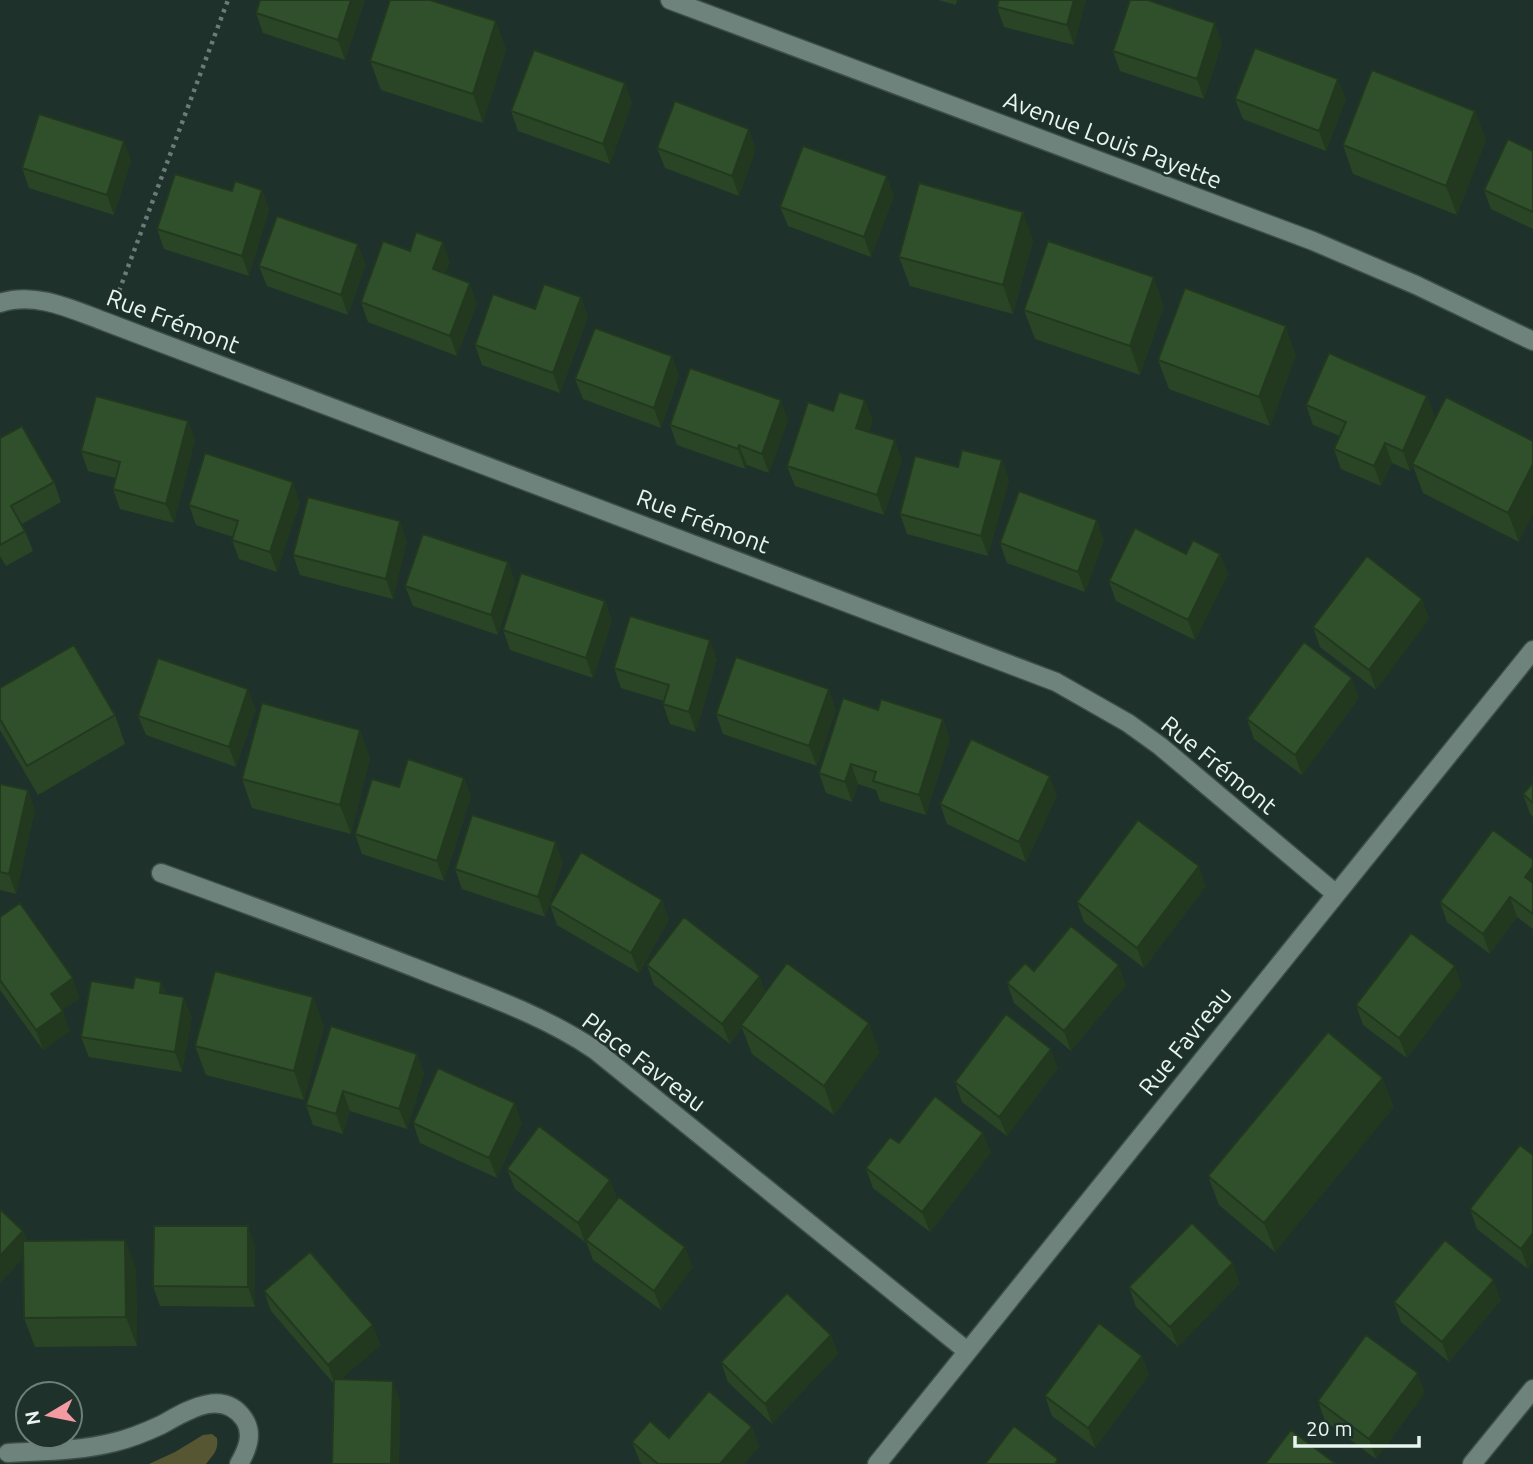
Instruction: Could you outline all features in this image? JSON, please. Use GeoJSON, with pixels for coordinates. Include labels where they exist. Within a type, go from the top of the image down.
{"type":"FeatureCollection","features":[{"type":"Feature","properties":{"kind":"street","name":"Avenue Louis Payette"},"geometry":{"type":"LineString","coordinates":[[670,0],[1313,241],[1416,285],[1533,341]]}},
{"type":"Feature","properties":{"kind":"street","name":"Rue Frémont"},"geometry":{"type":"LineString","coordinates":[[0,303],[38,300],[95,318],[1056,681],[1128,723],[1160,746],[1336,894]]}},
{"type":"Feature","properties":{"kind":"street","name":"Rue Favreau"},"geometry":{"type":"LineString","coordinates":[[877,1464],[1533,650]]}},
{"type":"Feature","properties":{"kind":"street","name":"Place Favreau"},"geometry":{"type":"LineString","coordinates":[[161,873],[432,974],[522,1010],[574,1035],[967,1350]]}},
{"type":"Feature","properties":{"kind":"street"},"geometry":{"type":"LineString","coordinates":[[1472,1464],[1533,1389]]}},
{"type":"Feature","properties":{"kind":"street"},"geometry":{"type":"LineString","coordinates":[[9,1454],[99,1446],[138,1435],[191,1408],[207,1403],[223,1404],[234,1409],[243,1418],[248,1428],[249,1440],[239,1464]]}},
{"type":"Feature","properties":{"kind":"path"},"geometry":{"type":"LineString","coordinates":[[119,291],[229,0]]}},
{"type":"Feature","properties":{"kind":"green space"},"geometry":{"type":"Polygon","coordinates":[[[212,1434],[217,1438],[217,1446],[206,1464],[149,1464],[203,1435],[212,1434]]]}},
{"type":"Feature","properties":{"kind":"building"},"geometry":{"type":"Polygon","coordinates":[[[260,0],[351,0],[338,40],[256,13],[260,0]]]}},
{"type":"Feature","properties":{"kind":"building"},"geometry":{"type":"Polygon","coordinates":[[[390,0],[430,0],[496,21],[473,94],[370,61],[390,0]]]}},
{"type":"Feature","properties":{"kind":"building"},"geometry":{"type":"Polygon","coordinates":[[[999,0],[1074,0],[1067,25],[997,7],[999,0]]]}},
{"type":"Feature","properties":{"kind":"building"},"geometry":{"type":"Polygon","coordinates":[[[1130,0],[1148,0],[1215,23],[1197,79],[1113,51],[1130,0]]]}},
{"type":"Feature","properties":{"kind":"building"},"geometry":{"type":"Polygon","coordinates":[[[1255,48],[1338,79],[1319,131],[1235,99],[1255,48]]]}},
{"type":"Feature","properties":{"kind":"building"},"geometry":{"type":"Polygon","coordinates":[[[534,50],[625,83],[603,144],[511,111],[534,50]]]}},
{"type":"Feature","properties":{"kind":"building"},"geometry":{"type":"Polygon","coordinates":[[[1372,70],[1475,111],[1446,186],[1343,145],[1372,70]]]}},
{"type":"Feature","properties":{"kind":"building"},"geometry":{"type":"Polygon","coordinates":[[[675,101],[749,129],[732,176],[657,148],[675,101]]]}},
{"type":"Feature","properties":{"kind":"building"},"geometry":{"type":"Polygon","coordinates":[[[39,114],[124,141],[107,195],[22,168],[39,114]]]}},
{"type":"Feature","properties":{"kind":"building"},"geometry":{"type":"Polygon","coordinates":[[[1508,139],[1533,151],[1533,212],[1484,190],[1508,139]]]}},
{"type":"Feature","properties":{"kind":"building"},"geometry":{"type":"Polygon","coordinates":[[[803,146],[887,176],[864,237],[780,207],[803,146]]]}},
{"type":"Feature","properties":{"kind":"building"},"geometry":{"type":"Polygon","coordinates":[[[175,174],[232,191],[235,181],[262,190],[242,256],[157,229],[175,174]]]}},
{"type":"Feature","properties":{"kind":"building"},"geometry":{"type":"Polygon","coordinates":[[[919,183],[1023,212],[1003,285],[899,257],[919,183]]]}},
{"type":"Feature","properties":{"kind":"building"},"geometry":{"type":"Polygon","coordinates":[[[277,216],[358,244],[341,295],[259,266],[277,216]]]}},
{"type":"Feature","properties":{"kind":"building"},"geometry":{"type":"Polygon","coordinates":[[[416,232],[443,242],[433,269],[470,283],[450,336],[361,302],[383,241],[410,251],[416,232]]]}},
{"type":"Feature","properties":{"kind":"building"},"geometry":{"type":"Polygon","coordinates":[[[1048,241],[1154,277],[1130,346],[1024,310],[1048,241]]]}},
{"type":"Feature","properties":{"kind":"building"},"geometry":{"type":"Polygon","coordinates":[[[544,284],[581,297],[553,373],[475,345],[493,294],[535,309],[544,284]]]}},
{"type":"Feature","properties":{"kind":"building"},"geometry":{"type":"Polygon","coordinates":[[[1185,288],[1286,326],[1259,397],[1158,360],[1185,288]]]}},
{"type":"Feature","properties":{"kind":"building"},"geometry":{"type":"Polygon","coordinates":[[[595,328],[672,356],[654,408],[575,379],[595,328]]]}},
{"type":"Feature","properties":{"kind":"building"},"geometry":{"type":"Polygon","coordinates":[[[1329,353],[1427,396],[1403,451],[1385,443],[1374,466],[1334,449],[1346,422],[1306,405],[1329,353]]]}},
{"type":"Feature","properties":{"kind":"building"},"geometry":{"type":"Polygon","coordinates":[[[690,368],[781,400],[762,454],[739,445],[738,449],[670,425],[690,368]]]}},
{"type":"Feature","properties":{"kind":"building"},"geometry":{"type":"Polygon","coordinates":[[[839,392],[865,400],[856,428],[895,440],[877,495],[787,466],[808,402],[833,411],[839,392]]]}},
{"type":"Feature","properties":{"kind":"building"},"geometry":{"type":"Polygon","coordinates":[[[96,396],[188,421],[166,504],[113,489],[120,462],[81,451],[96,396]]]}},
{"type":"Feature","properties":{"kind":"building"},"geometry":{"type":"Polygon","coordinates":[[[1446,397],[1533,441],[1533,464],[1508,513],[1412,464],[1446,397]]]}},
{"type":"Feature","properties":{"kind":"building"},"geometry":{"type":"Polygon","coordinates":[[[22,426],[54,482],[11,506],[25,531],[0,545],[0,438],[22,426]]]}},
{"type":"Feature","properties":{"kind":"building"},"geometry":{"type":"Polygon","coordinates":[[[962,450],[1002,460],[981,536],[900,514],[915,456],[958,467],[962,450]]]}},
{"type":"Feature","properties":{"kind":"building"},"geometry":{"type":"Polygon","coordinates":[[[205,453],[293,482],[270,552],[232,540],[238,521],[189,505],[205,453]]]}},
{"type":"Feature","properties":{"kind":"building"},"geometry":{"type":"Polygon","coordinates":[[[1019,491],[1097,520],[1078,572],[1000,543],[1019,491]]]}},
{"type":"Feature","properties":{"kind":"building"},"geometry":{"type":"Polygon","coordinates":[[[308,497],[400,521],[386,579],[293,555],[308,497]]]}},
{"type":"Feature","properties":{"kind":"building"},"geometry":{"type":"Polygon","coordinates":[[[1135,528],[1186,554],[1193,540],[1220,554],[1188,620],[1109,581],[1135,528]]]}},
{"type":"Feature","properties":{"kind":"building"},"geometry":{"type":"Polygon","coordinates":[[[423,534],[508,562],[491,615],[405,586],[423,534]]]}},
{"type":"Feature","properties":{"kind":"building"},"geometry":{"type":"Polygon","coordinates":[[[1367,556],[1422,599],[1369,670],[1313,627],[1367,556]]]}},
{"type":"Feature","properties":{"kind":"building"},"geometry":{"type":"Polygon","coordinates":[[[521,573],[605,601],[586,658],[503,630],[521,573]]]}},
{"type":"Feature","properties":{"kind":"building"},"geometry":{"type":"Polygon","coordinates":[[[630,616],[710,640],[689,712],[663,704],[669,685],[614,668],[630,616]]]}},
{"type":"Feature","properties":{"kind":"building"},"geometry":{"type":"Polygon","coordinates":[[[1304,642],[1352,678],[1295,755],[1247,719],[1304,642]]]}},
{"type":"Feature","properties":{"kind":"building"},"geometry":{"type":"Polygon","coordinates":[[[74,645],[115,715],[27,766],[0,719],[0,688],[74,645]]]}},
{"type":"Feature","properties":{"kind":"building"},"geometry":{"type":"Polygon","coordinates":[[[736,657],[829,689],[809,746],[716,714],[736,657]]]}},
{"type":"Feature","properties":{"kind":"building"},"geometry":{"type":"Polygon","coordinates":[[[158,658],[248,689],[229,747],[138,716],[158,658]]]}},
{"type":"Feature","properties":{"kind":"building"},"geometry":{"type":"Polygon","coordinates":[[[843,698],[878,710],[881,699],[943,719],[919,795],[873,781],[876,772],[851,764],[845,782],[819,773],[843,698]]]}},
{"type":"Feature","properties":{"kind":"building"},"geometry":{"type":"Polygon","coordinates":[[[262,703],[360,730],[340,805],[242,779],[262,703]]]}},
{"type":"Feature","properties":{"kind":"building"},"geometry":{"type":"Polygon","coordinates":[[[971,739],[1050,776],[1019,842],[940,804],[971,739]]]}},
{"type":"Feature","properties":{"kind":"building"},"geometry":{"type":"Polygon","coordinates":[[[408,759],[464,778],[437,861],[355,834],[372,779],[399,787],[408,759]]]}},
{"type":"Feature","properties":{"kind":"building"},"geometry":{"type":"Polygon","coordinates":[[[1533,783],[1533,803],[1523,794],[1533,783]]]}},
{"type":"Feature","properties":{"kind":"building"},"geometry":{"type":"Polygon","coordinates":[[[0,784],[28,790],[9,874],[0,872],[0,784]]]}},
{"type":"Feature","properties":{"kind":"building"},"geometry":{"type":"Polygon","coordinates":[[[472,815],[556,842],[538,897],[455,869],[472,815]]]}},
{"type":"Feature","properties":{"kind":"building"},"geometry":{"type":"Polygon","coordinates":[[[1138,820],[1199,866],[1137,948],[1077,902],[1138,820]]]}},
{"type":"Feature","properties":{"kind":"building"},"geometry":{"type":"Polygon","coordinates":[[[1493,830],[1533,859],[1533,866],[1525,877],[1533,883],[1533,914],[1510,897],[1483,934],[1440,902],[1493,830]]]}},
{"type":"Feature","properties":{"kind":"building"},"geometry":{"type":"Polygon","coordinates":[[[581,852],[662,900],[631,953],[550,905],[581,852]]]}},
{"type":"Feature","properties":{"kind":"building"},"geometry":{"type":"Polygon","coordinates":[[[20,903],[73,978],[51,994],[63,1011],[36,1030],[0,980],[0,917],[20,903]]]}},
{"type":"Feature","properties":{"kind":"building"},"geometry":{"type":"Polygon","coordinates":[[[684,917],[760,976],[722,1024],[647,965],[684,917]]]}},
{"type":"Feature","properties":{"kind":"building"},"geometry":{"type":"Polygon","coordinates":[[[1071,926],[1119,965],[1064,1031],[1007,983],[1025,963],[1034,971],[1071,926]]]}},
{"type":"Feature","properties":{"kind":"building"},"geometry":{"type":"Polygon","coordinates":[[[1411,933],[1455,966],[1399,1038],[1356,1005],[1411,933]]]}},
{"type":"Feature","properties":{"kind":"building"},"geometry":{"type":"Polygon","coordinates":[[[787,963],[869,1023],[824,1086],[741,1025],[787,963]]]}},
{"type":"Feature","properties":{"kind":"building"},"geometry":{"type":"Polygon","coordinates":[[[215,971],[313,997],[294,1071],[195,1046],[215,971]]]}},
{"type":"Feature","properties":{"kind":"building"},"geometry":{"type":"Polygon","coordinates":[[[135,977],[161,982],[160,993],[184,997],[175,1052],[81,1037],[91,981],[133,988],[135,977]]]}},
{"type":"Feature","properties":{"kind":"building"},"geometry":{"type":"Polygon","coordinates":[[[1006,1014],[1051,1049],[999,1117],[955,1082],[1006,1014]]]}},
{"type":"Feature","properties":{"kind":"building"},"geometry":{"type":"Polygon","coordinates":[[[331,1026],[417,1054],[399,1109],[343,1091],[336,1114],[306,1105],[331,1026]]]}},
{"type":"Feature","properties":{"kind":"building"},"geometry":{"type":"Polygon","coordinates":[[[1328,1032],[1383,1078],[1264,1223],[1208,1176],[1328,1032]]]}},
{"type":"Feature","properties":{"kind":"building"},"geometry":{"type":"Polygon","coordinates":[[[438,1068],[515,1103],[489,1158],[413,1123],[438,1068]]]}},
{"type":"Feature","properties":{"kind":"building"},"geometry":{"type":"Polygon","coordinates":[[[935,1096],[983,1133],[922,1212],[866,1168],[890,1137],[899,1143],[935,1096]]]}},
{"type":"Feature","properties":{"kind":"building"},"geometry":{"type":"Polygon","coordinates":[[[539,1126],[610,1180],[578,1223],[507,1169],[539,1126]]]}},
{"type":"Feature","properties":{"kind":"building"},"geometry":{"type":"Polygon","coordinates":[[[1520,1145],[1533,1155],[1533,1233],[1521,1249],[1470,1209],[1520,1145]]]}},
{"type":"Feature","properties":{"kind":"building"},"geometry":{"type":"Polygon","coordinates":[[[619,1197],[685,1247],[654,1291],[586,1240],[619,1197]]]}},
{"type":"Feature","properties":{"kind":"building"},"geometry":{"type":"Polygon","coordinates":[[[0,1209],[23,1231],[0,1256],[0,1209]]]}},
{"type":"Feature","properties":{"kind":"building"},"geometry":{"type":"Polygon","coordinates":[[[1192,1223],[1233,1263],[1170,1327],[1129,1287],[1192,1223]]]}},
{"type":"Feature","properties":{"kind":"building"},"geometry":{"type":"Polygon","coordinates":[[[154,1226],[248,1226],[248,1287],[153,1286],[154,1226]]]}},
{"type":"Feature","properties":{"kind":"building"},"geometry":{"type":"Polygon","coordinates":[[[125,1240],[126,1317],[24,1318],[23,1241],[125,1240]]]}},
{"type":"Feature","properties":{"kind":"building"},"geometry":{"type":"Polygon","coordinates":[[[1445,1240],[1494,1280],[1442,1342],[1394,1302],[1445,1240]]]}},
{"type":"Feature","properties":{"kind":"building"},"geometry":{"type":"Polygon","coordinates":[[[310,1252],[373,1325],[328,1365],[264,1291],[310,1252]]]}},
{"type":"Feature","properties":{"kind":"building"},"geometry":{"type":"Polygon","coordinates":[[[787,1293],[831,1335],[765,1404],[721,1362],[787,1293]]]}},
{"type":"Feature","properties":{"kind":"building"},"geometry":{"type":"Polygon","coordinates":[[[1099,1323],[1142,1356],[1088,1428],[1045,1396],[1099,1323]]]}},
{"type":"Feature","properties":{"kind":"building"},"geometry":{"type":"Polygon","coordinates":[[[1366,1335],[1418,1373],[1369,1439],[1318,1401],[1366,1335]]]}},
{"type":"Feature","properties":{"kind":"building"},"geometry":{"type":"Polygon","coordinates":[[[334,1379],[393,1381],[391,1464],[332,1464],[334,1379]]]}},
{"type":"Feature","properties":{"kind":"building"},"geometry":{"type":"Polygon","coordinates":[[[709,1391],[752,1427],[720,1464],[658,1464],[632,1442],[650,1421],[669,1438],[709,1391]]]}},
{"type":"Feature","properties":{"kind":"building"},"geometry":{"type":"Polygon","coordinates":[[[1014,1426],[1058,1459],[1055,1464],[985,1464],[1014,1426]]]}},
{"type":"Feature","properties":{"kind":"building"},"geometry":{"type":"Polygon","coordinates":[[[1291,1430],[1336,1464],[1265,1464],[1291,1430]]]}}]}
